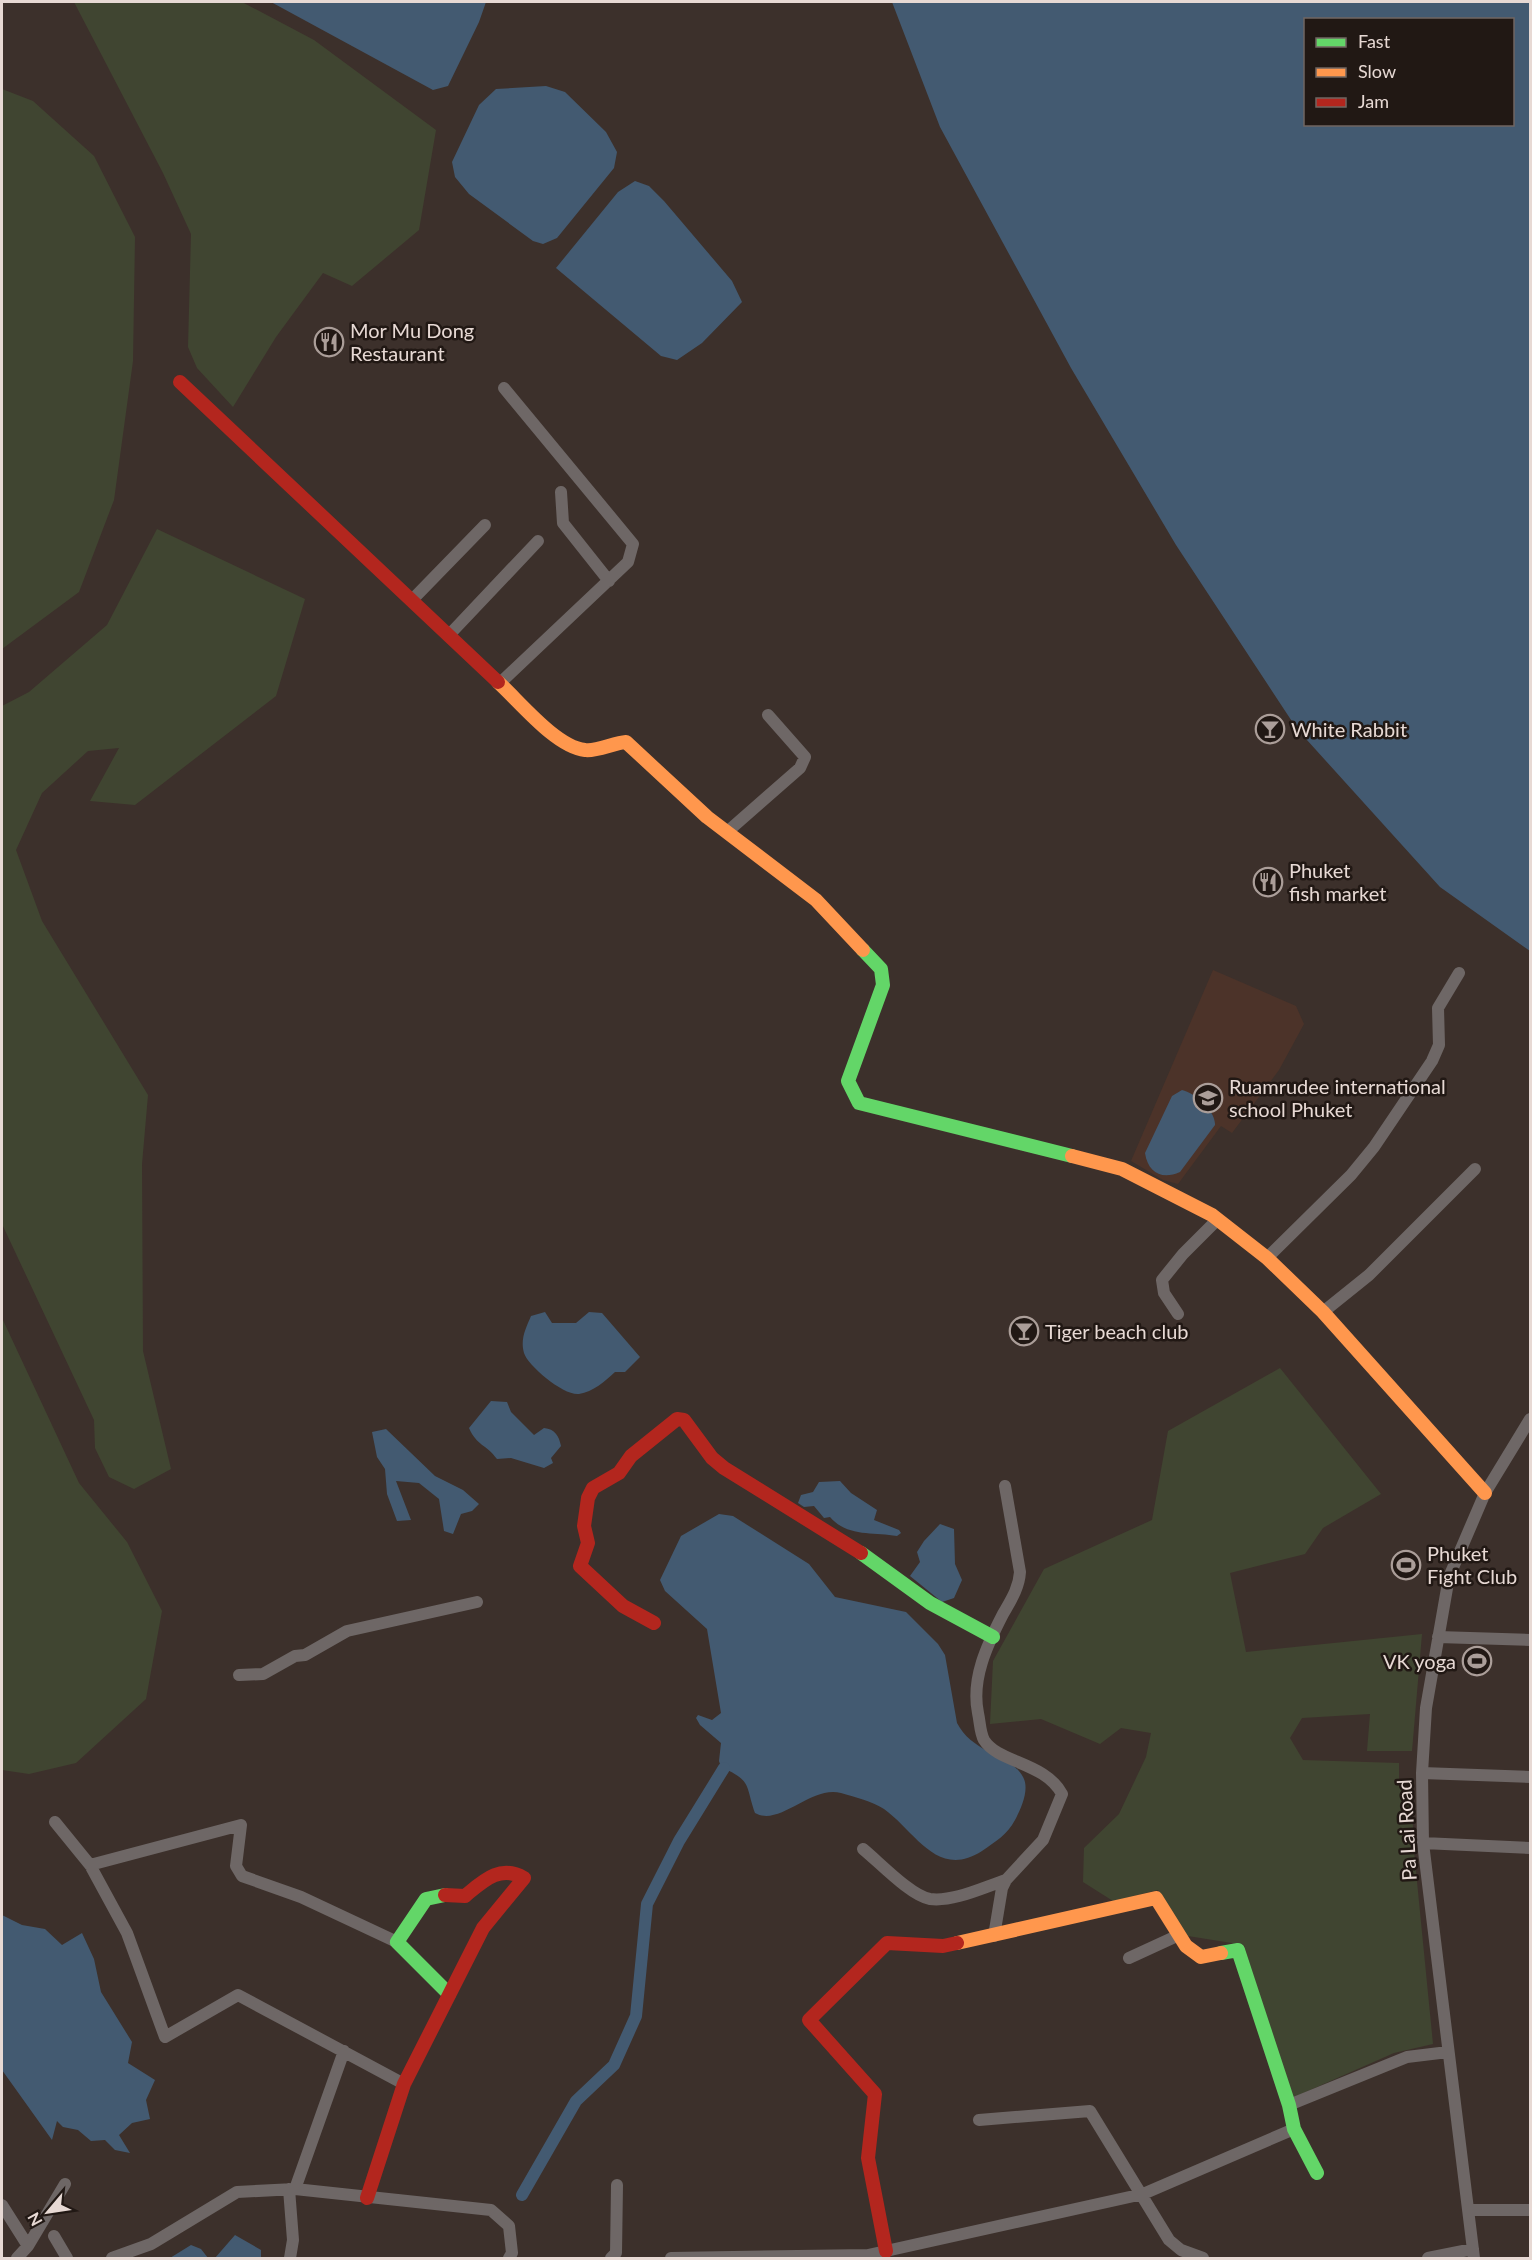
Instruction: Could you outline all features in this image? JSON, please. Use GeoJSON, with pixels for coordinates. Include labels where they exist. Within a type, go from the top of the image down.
{"type":"FeatureCollection","features":[{"type":"Feature","properties":{"kind":"street"},"geometry":{"type":"LineString","coordinates":[[180,382],[413,599],[564,744],[587,751],[611,743],[626,742],[727,832],[816,900],[881,969],[883,985],[848,1081],[859,1103],[1122,1169],[1217,1220],[1267,1258],[1323,1312],[1485,1493]]}},
{"type":"Feature","properties":{"kind":"street"},"geometry":{"type":"LineString","coordinates":[[501,682],[628,562],[633,544],[504,388]]}},
{"type":"Feature","properties":{"kind":"street"},"geometry":{"type":"LineString","coordinates":[[561,492],[563,523],[609,581]]}},
{"type":"Feature","properties":{"kind":"street"},"geometry":{"type":"LineString","coordinates":[[413,599],[485,525]]}},
{"type":"Feature","properties":{"kind":"street"},"geometry":{"type":"LineString","coordinates":[[450,634],[538,541]]}},
{"type":"Feature","properties":{"kind":"street"},"geometry":{"type":"LineString","coordinates":[[727,832],[800,768],[805,761],[805,757],[768,715]]}},
{"type":"Feature","properties":{"kind":"street"},"geometry":{"type":"LineString","coordinates":[[1267,1258],[1351,1175],[1374,1147],[1432,1061],[1439,1045],[1441,1026],[1438,1008],[1459,972]]}},
{"type":"Feature","properties":{"kind":"street"},"geometry":{"type":"LineString","coordinates":[[1323,1312],[1376,1267],[1474,1168]]}},
{"type":"Feature","properties":{"kind":"street"},"geometry":{"type":"LineString","coordinates":[[1178,1314],[1164,1293],[1162,1280],[1183,1254],[1217,1220]]}},
{"type":"Feature","properties":{"kind":"street"},"geometry":{"type":"LineString","coordinates":[[654,1623],[623,1606],[579,1566],[588,1543],[584,1526],[588,1498],[593,1488],[619,1473],[631,1456],[677,1419],[684,1420],[712,1458],[724,1468],[869,1557],[930,1603],[993,1637]]}},
{"type":"Feature","properties":{"kind":"street","name":"Pa Lai Road"},"geometry":{"type":"LineString","coordinates":[[1474,2254],[1423,1843],[1422,1773],[1426,1708],[1449,1577],[1485,1493],[1530,1419]]}},
{"type":"Feature","properties":{"kind":"street"},"geometry":{"type":"LineString","coordinates":[[994,1936],[1002,1888],[1006,1880],[1043,1840],[1062,1794],[1057,1785],[1040,1771],[994,1749],[983,1738],[975,1684],[993,1637],[1019,1584],[1020,1572],[1005,1486]]}},
{"type":"Feature","properties":{"kind":"street"},"geometry":{"type":"LineString","coordinates":[[239,1675],[263,1674],[295,1656],[305,1655],[347,1631],[477,1602]]}},
{"type":"Feature","properties":{"kind":"street"},"geometry":{"type":"LineString","coordinates":[[1438,1637],[1530,1640]]}},
{"type":"Feature","properties":{"kind":"street"},"geometry":{"type":"LineString","coordinates":[[1422,1773],[1530,1777]]}},
{"type":"Feature","properties":{"kind":"street"},"geometry":{"type":"LineString","coordinates":[[55,1822],[90,1866],[127,1933],[165,2037],[238,1995],[404,2084]]}},
{"type":"Feature","properties":{"kind":"street"},"geometry":{"type":"LineString","coordinates":[[90,1866],[241,1825],[236,1866],[242,1876],[301,1897],[397,1942],[449,1994]]}},
{"type":"Feature","properties":{"kind":"street"},"geometry":{"type":"LineString","coordinates":[[1423,1843],[1530,1848]]}},
{"type":"Feature","properties":{"kind":"street"},"geometry":{"type":"LineString","coordinates":[[863,1849],[916,1893],[929,1899],[951,1897],[1006,1880]]}},
{"type":"Feature","properties":{"kind":"street"},"geometry":{"type":"LineString","coordinates":[[367,2198],[404,2084],[483,1928],[524,1878],[514,1871],[504,1870],[486,1879],[465,1896],[442,1895],[426,1899],[397,1942]]}},
{"type":"Feature","properties":{"kind":"street"},"geometry":{"type":"LineString","coordinates":[[886,2251],[868,2158],[875,2094],[809,2020],[887,1943],[943,1946],[1156,1898],[1186,1946],[1201,1956],[1238,1950],[1289,2105],[1294,2129],[1317,2174]]}},
{"type":"Feature","properties":{"kind":"street"},"geometry":{"type":"LineString","coordinates":[[1129,1958],[1179,1935]]}},
{"type":"Feature","properties":{"kind":"street"},"geometry":{"type":"LineString","coordinates":[[290,2259],[293,2240],[292,2189],[344,2051]]}},
{"type":"Feature","properties":{"kind":"street"},"geometry":{"type":"LineString","coordinates":[[1289,2105],[1407,2057],[1448,2052]]}},
{"type":"Feature","properties":{"kind":"street"},"geometry":{"type":"LineString","coordinates":[[979,2120],[1090,2111],[1143,2194],[1168,2240],[1181,2250],[1203,2259]]}},
{"type":"Feature","properties":{"kind":"street"},"geometry":{"type":"LineString","coordinates":[[671,2259],[866,2257],[1143,2194],[1294,2129]]}},
{"type":"Feature","properties":{"kind":"street"},"geometry":{"type":"LineString","coordinates":[[17,2259],[28,2246],[65,2184]]}},
{"type":"Feature","properties":{"kind":"street"},"geometry":{"type":"LineString","coordinates":[[611,2259],[616,2253],[616,2185]]}},
{"type":"Feature","properties":{"kind":"street"},"geometry":{"type":"LineString","coordinates":[[112,2259],[152,2244],[237,2192],[292,2189],[491,2210],[509,2226],[512,2253],[509,2259]]}},
{"type":"Feature","properties":{"kind":"street"},"geometry":{"type":"LineString","coordinates":[[2,2205],[28,2246]]}},
{"type":"Feature","properties":{"kind":"street"},"geometry":{"type":"LineString","coordinates":[[1468,2210],[1530,2210]]}},
{"type":"Feature","properties":{"kind":"street"},"geometry":{"type":"LineString","coordinates":[[54,2236],[67,2259]]}},
{"type":"Feature","properties":{"kind":"street"},"geometry":{"type":"LineString","coordinates":[[1428,2259],[1474,2254]]}},
{"type":"Feature","properties":{"kind":"shaded area","name":"Ruamrudee international school Phuket"},"geometry":{"type":"Polygon","coordinates":[[[1213,970],[1296,1006],[1304,1024],[1279,1070],[1232,1133],[1221,1126],[1178,1184],[1163,1180],[1131,1161],[1213,970]]]}},
{"type":"Feature","properties":{"kind":"green space"},"geometry":{"type":"Polygon","coordinates":[[[74,2],[242,2],[314,40],[436,130],[419,230],[352,286],[323,273],[276,337],[233,407],[197,368],[188,347],[191,234],[163,173],[74,2]]]}},
{"type":"Feature","properties":{"kind":"green space"},"geometry":{"type":"Polygon","coordinates":[[[2,89],[33,101],[94,156],[135,237],[133,361],[114,500],[79,592],[2,649],[2,89]]]}},
{"type":"Feature","properties":{"kind":"green space"},"geometry":{"type":"Polygon","coordinates":[[[157,529],[305,599],[276,696],[135,805],[90,801],[119,748],[88,751],[42,793],[16,850],[42,921],[148,1095],[142,1164],[143,1351],[171,1469],[134,1489],[109,1477],[95,1448],[94,1420],[2,1224],[2,706],[29,692],[107,625],[157,529]]]}},
{"type":"Feature","properties":{"kind":"green space"},"geometry":{"type":"Polygon","coordinates":[[[2,1318],[79,1483],[127,1542],[162,1611],[146,1699],[76,1763],[29,1774],[2,1770],[2,1318]]]}},
{"type":"Feature","properties":{"kind":"green space"},"geometry":{"type":"Polygon","coordinates":[[[1280,1368],[1381,1494],[1323,1528],[1305,1554],[1230,1573],[1246,1652],[1422,1634],[1412,1751],[1367,1751],[1370,1714],[1302,1718],[1290,1738],[1303,1760],[1399,1763],[1399,1782],[1411,1781],[1414,1851],[1433,2044],[1394,2053],[1292,2098],[1244,1945],[1188,1936],[1158,1890],[1113,1901],[1083,1882],[1084,1848],[1119,1814],[1146,1757],[1151,1733],[1121,1728],[1100,1744],[1041,1719],[990,1724],[993,1661],[1044,1569],[1152,1520],[1168,1431],[1280,1368]]]}},
{"type":"Feature","properties":{"kind":"water"},"geometry":{"type":"Polygon","coordinates":[[[271,2],[486,2],[479,22],[448,86],[433,90],[271,2]]]}},
{"type":"Feature","properties":{"kind":"water"},"geometry":{"type":"Polygon","coordinates":[[[892,2],[1530,2],[1530,951],[1440,887],[1297,729],[1176,545],[1071,368],[940,127],[892,2]]]}},
{"type":"Feature","properties":{"kind":"water"},"geometry":{"type":"Polygon","coordinates":[[[546,86],[565,92],[606,132],[617,152],[614,168],[557,238],[543,244],[533,241],[469,194],[455,177],[452,162],[479,105],[496,89],[546,86]]]}},
{"type":"Feature","properties":{"kind":"water"},"geometry":{"type":"Polygon","coordinates":[[[635,181],[649,186],[664,201],[732,281],[742,302],[702,343],[677,360],[661,356],[556,268],[618,192],[635,181]]]}},
{"type":"Feature","properties":{"kind":"water"},"geometry":{"type":"Polygon","coordinates":[[[1182,1090],[1204,1103],[1212,1114],[1215,1125],[1180,1172],[1162,1175],[1149,1166],[1145,1153],[1172,1096],[1182,1090]]]}},
{"type":"Feature","properties":{"kind":"water"},"geometry":{"type":"Polygon","coordinates":[[[545,1312],[552,1323],[576,1323],[589,1312],[602,1313],[640,1357],[625,1372],[615,1372],[589,1391],[579,1394],[565,1390],[539,1372],[524,1353],[523,1338],[531,1316],[545,1312]]]}},
{"type":"Feature","properties":{"kind":"water"},"geometry":{"type":"Polygon","coordinates":[[[491,1401],[507,1402],[511,1412],[534,1435],[544,1428],[556,1434],[561,1446],[551,1458],[553,1463],[544,1468],[511,1458],[497,1459],[478,1442],[469,1428],[491,1401]]]}},
{"type":"Feature","properties":{"kind":"water"},"geometry":{"type":"Polygon","coordinates":[[[386,1429],[435,1476],[463,1490],[479,1504],[472,1511],[461,1514],[453,1534],[444,1531],[439,1499],[419,1483],[396,1481],[411,1520],[397,1521],[387,1494],[385,1469],[377,1457],[372,1432],[386,1429]]]}},
{"type":"Feature","properties":{"kind":"water"},"geometry":{"type":"Polygon","coordinates":[[[840,1481],[851,1493],[877,1510],[874,1520],[899,1530],[901,1533],[897,1536],[852,1531],[830,1517],[824,1518],[814,1506],[804,1507],[798,1503],[801,1495],[813,1492],[819,1482],[840,1481]]]}},
{"type":"Feature","properties":{"kind":"water"},"geometry":{"type":"Polygon","coordinates":[[[719,1514],[733,1516],[809,1564],[835,1597],[906,1612],[938,1644],[945,1655],[957,1723],[964,1733],[982,1748],[1018,1770],[1025,1782],[1024,1799],[1020,1810],[1012,1825],[1001,1837],[982,1851],[966,1858],[952,1860],[928,1849],[884,1809],[869,1801],[841,1793],[830,1792],[818,1795],[775,1815],[765,1816],[755,1813],[746,1784],[738,1776],[721,1767],[719,1761],[721,1743],[700,1725],[696,1718],[698,1715],[712,1720],[721,1713],[707,1629],[665,1591],[660,1580],[681,1536],[719,1514]]]}},
{"type":"Feature","properties":{"kind":"water"},"geometry":{"type":"Polygon","coordinates":[[[940,1524],[954,1529],[955,1564],[962,1580],[954,1598],[942,1602],[910,1576],[920,1562],[917,1552],[940,1524]]]}},
{"type":"Feature","properties":{"kind":"water"},"geometry":{"type":"Polygon","coordinates":[[[2,1915],[22,1925],[45,1929],[62,1945],[82,1933],[94,1959],[101,1992],[132,2042],[128,2063],[155,2080],[146,2100],[150,2119],[132,2123],[119,2135],[130,2153],[115,2150],[105,2140],[91,2141],[78,2130],[63,2127],[57,2121],[52,2140],[2,2070],[2,1915]]]}},
{"type":"Feature","properties":{"kind":"water"},"geometry":{"type":"Polygon","coordinates":[[[235,2235],[261,2250],[261,2258],[215,2258],[235,2235]]]}},
{"type":"Feature","properties":{"kind":"water"},"geometry":{"type":"Polygon","coordinates":[[[191,2245],[201,2249],[208,2258],[170,2258],[191,2245]]]}},
{"type":"Feature","properties":{"kind":"waterway"},"geometry":{"type":"LineString","coordinates":[[522,2195],[576,2101],[614,2065],[636,2016],[647,1904],[679,1841],[724,1768]]}},
{"type":"Feature","properties":{"kind":"traffic: fast"},"geometry":{"type":"LineString","coordinates":[[863,950],[881,969],[883,985],[848,1081],[859,1103],[1072,1156]]}},
{"type":"Feature","properties":{"kind":"traffic: fast"},"geometry":{"type":"LineString","coordinates":[[861,1553],[930,1603],[993,1637]]}},
{"type":"Feature","properties":{"kind":"traffic: fast"},"geometry":{"type":"LineString","coordinates":[[445,1895],[426,1899],[397,1942],[449,1994]]}},
{"type":"Feature","properties":{"kind":"traffic: fast"},"geometry":{"type":"LineString","coordinates":[[1221,1953],[1238,1950],[1289,2105],[1294,2129],[1317,2173]]}},
{"type":"Feature","properties":{"kind":"traffic: slow"},"geometry":{"type":"LineString","coordinates":[[498,682],[551,732],[574,747],[589,750],[626,742],[707,817],[816,900],[863,950]]}},
{"type":"Feature","properties":{"kind":"traffic: slow"},"geometry":{"type":"LineString","coordinates":[[1072,1156],[1122,1169],[1212,1215],[1267,1258],[1323,1312],[1485,1493]]}},
{"type":"Feature","properties":{"kind":"traffic: slow"},"geometry":{"type":"LineString","coordinates":[[957,1943],[1156,1898],[1186,1946],[1201,1957],[1221,1953]]}},
{"type":"Feature","properties":{"kind":"traffic: jam"},"geometry":{"type":"LineString","coordinates":[[180,382],[498,682]]}},
{"type":"Feature","properties":{"kind":"traffic: jam"},"geometry":{"type":"LineString","coordinates":[[654,1623],[623,1606],[580,1566],[588,1543],[584,1526],[588,1498],[593,1488],[619,1473],[631,1456],[677,1419],[684,1420],[712,1458],[724,1468],[861,1553]]}},
{"type":"Feature","properties":{"kind":"traffic: jam"},"geometry":{"type":"LineString","coordinates":[[367,2198],[404,2084],[483,1928],[524,1878],[515,1874],[500,1874],[485,1880],[465,1896],[445,1895]]}},
{"type":"Feature","properties":{"kind":"traffic: jam"},"geometry":{"type":"LineString","coordinates":[[886,2251],[868,2158],[875,2094],[809,2020],[887,1943],[943,1946],[957,1943]]}},
{"type":"Feature","properties":{"kind":"place","name":"Mor Mu Dong Restaurant"},"geometry":{"type":"Point","coordinates":[329,342]}},
{"type":"Feature","properties":{"kind":"place","name":"White Rabbit"},"geometry":{"type":"Point","coordinates":[1270,729]}},
{"type":"Feature","properties":{"kind":"place","name":"Phuket fish market"},"geometry":{"type":"Point","coordinates":[1268,882]}},
{"type":"Feature","properties":{"kind":"place","name":"Ruamrudee international school Phuket"},"geometry":{"type":"Point","coordinates":[1208,1098]}},
{"type":"Feature","properties":{"kind":"place","name":"Tiger beach club"},"geometry":{"type":"Point","coordinates":[1024,1331]}},
{"type":"Feature","properties":{"kind":"place","name":"Phuket Fight Club"},"geometry":{"type":"Point","coordinates":[1406,1565]}},
{"type":"Feature","properties":{"kind":"place","name":"VK yoga"},"geometry":{"type":"Point","coordinates":[1477,1661]}}]}
